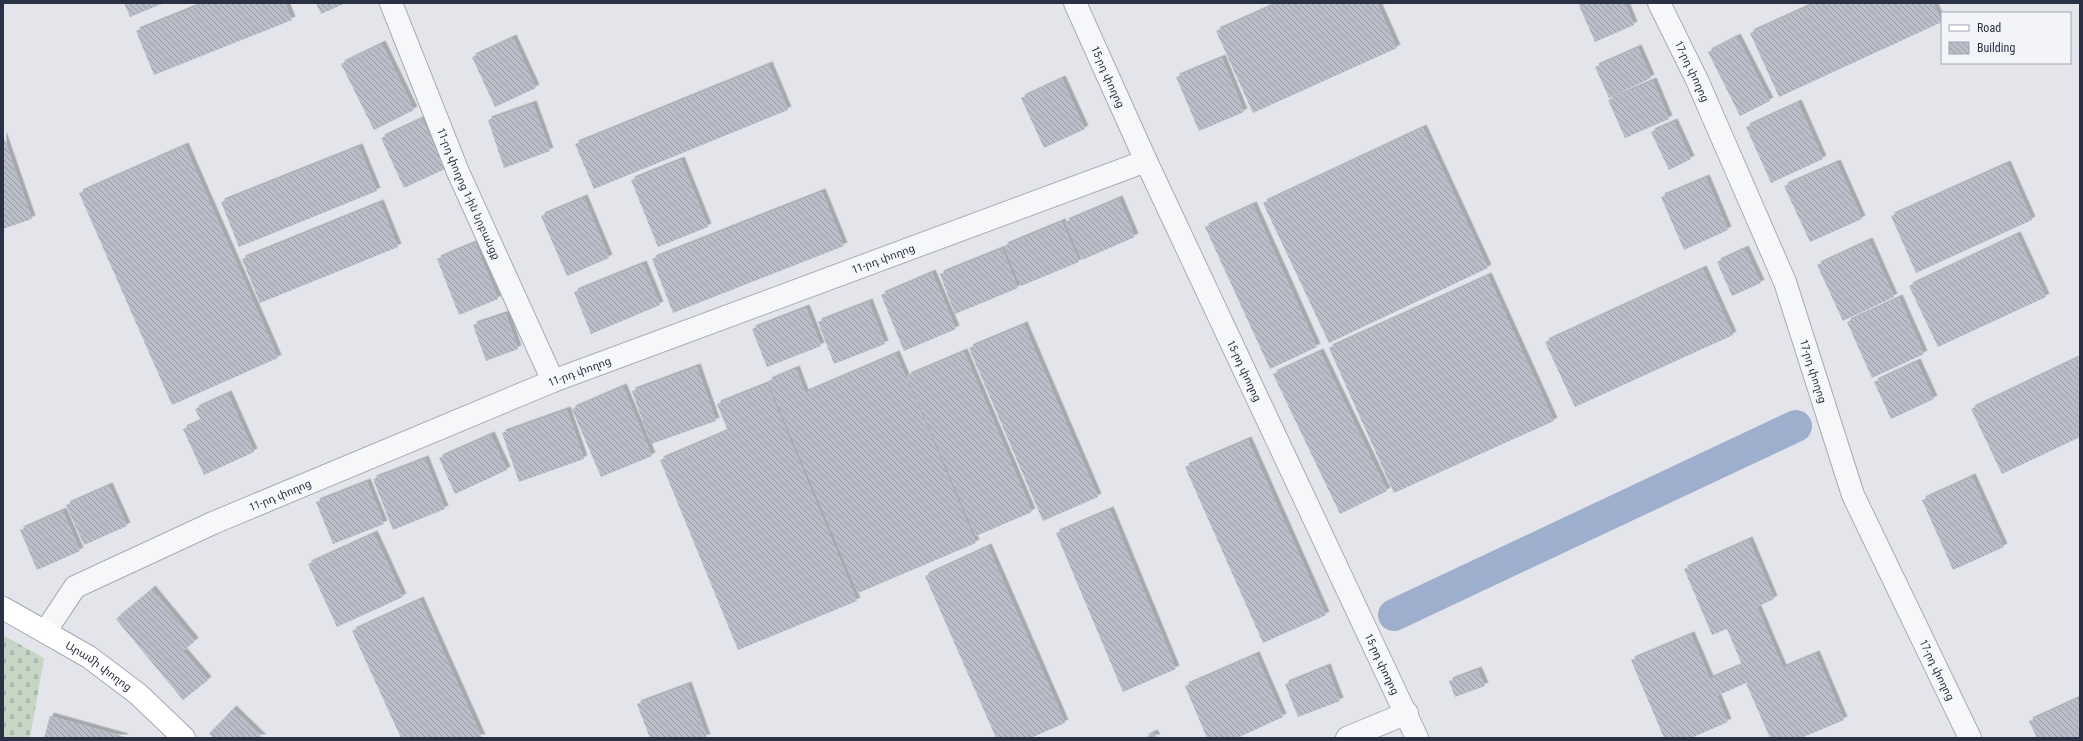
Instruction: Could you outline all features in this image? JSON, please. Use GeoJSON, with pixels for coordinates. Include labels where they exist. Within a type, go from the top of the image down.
{"type":"FeatureCollection","features":[{"type":"Feature","properties":{"kind":"main road","name":"Արամի փողոց"},"geometry":{"type":"LineString","coordinates":[[3,608],[89,657],[138,694],[184,738]]}},
{"type":"Feature","properties":{"kind":"street","name":"11-րդ փողոց 1-ին նրբանցք"},"geometry":{"type":"LineString","coordinates":[[391,3],[458,172],[553,381]]}},
{"type":"Feature","properties":{"kind":"street","name":"15-րդ փողոց"},"geometry":{"type":"LineString","coordinates":[[1075,3],[1146,161],[1407,713],[1417,738]]}},
{"type":"Feature","properties":{"kind":"street","name":"17-րդ փողոց"},"geometry":{"type":"LineString","coordinates":[[1659,3],[1697,80],[1785,282],[1853,495],[1970,738]]}},
{"type":"Feature","properties":{"kind":"street","name":"11-րդ փողոց"},"geometry":{"type":"LineString","coordinates":[[45,632],[75,587],[213,523],[553,381],[1146,161]]}},
{"type":"Feature","properties":{"kind":"street"},"geometry":{"type":"LineString","coordinates":[[1347,738],[1407,713]]}},
{"type":"Feature","properties":{"kind":"green space"},"geometry":{"type":"Polygon","coordinates":[[[3,635],[44,658],[30,738],[3,738],[3,635]]]}},
{"type":"Feature","properties":{"kind":"building"},"geometry":{"type":"Polygon","coordinates":[[[124,3],[164,3],[130,17],[124,3]]]}},
{"type":"Feature","properties":{"kind":"building"},"geometry":{"type":"Polygon","coordinates":[[[205,3],[285,3],[292,20],[154,75],[136,31],[205,3]]]}},
{"type":"Feature","properties":{"kind":"building"},"geometry":{"type":"Polygon","coordinates":[[[316,3],[346,3],[321,14],[316,3]]]}},
{"type":"Feature","properties":{"kind":"building"},"geometry":{"type":"Polygon","coordinates":[[[1279,3],[1377,3],[1397,48],[1253,113],[1216,31],[1279,3]]]}},
{"type":"Feature","properties":{"kind":"building"},"geometry":{"type":"Polygon","coordinates":[[[1578,3],[1625,3],[1634,25],[1595,42],[1578,3]]]}},
{"type":"Feature","properties":{"kind":"building"},"geometry":{"type":"Polygon","coordinates":[[[1816,3],[1933,3],[1941,20],[1941,22],[1779,97],[1750,33],[1816,3]]]}},
{"type":"Feature","properties":{"kind":"building"},"geometry":{"type":"Polygon","coordinates":[[[1737,37],[1770,101],[1740,116],[1708,52],[1737,37]]]}},
{"type":"Feature","properties":{"kind":"building"},"geometry":{"type":"Polygon","coordinates":[[[513,38],[536,88],[495,107],[472,57],[513,38]]]}},
{"type":"Feature","properties":{"kind":"building"},"geometry":{"type":"Polygon","coordinates":[[[382,44],[414,110],[374,130],[341,64],[382,44]]]}},
{"type":"Feature","properties":{"kind":"building"},"geometry":{"type":"Polygon","coordinates":[[[1638,48],[1651,78],[1609,98],[1595,67],[1638,48]]]}},
{"type":"Feature","properties":{"kind":"building"},"geometry":{"type":"Polygon","coordinates":[[[1222,58],[1244,112],[1199,131],[1176,77],[1222,58]]]}},
{"type":"Feature","properties":{"kind":"building"},"geometry":{"type":"Polygon","coordinates":[[[769,65],[788,110],[594,189],[575,144],[769,65]]]}},
{"type":"Feature","properties":{"kind":"building"},"geometry":{"type":"Polygon","coordinates":[[[1062,79],[1085,129],[1044,148],[1021,98],[1062,79]]]}},
{"type":"Feature","properties":{"kind":"building"},"geometry":{"type":"Polygon","coordinates":[[[1653,81],[1669,119],[1625,138],[1608,100],[1653,81]]]}},
{"type":"Feature","properties":{"kind":"building"},"geometry":{"type":"Polygon","coordinates":[[[1798,103],[1823,159],[1771,183],[1746,127],[1798,103]]]}},
{"type":"Feature","properties":{"kind":"building"},"geometry":{"type":"Polygon","coordinates":[[[533,104],[550,151],[504,168],[488,120],[533,104]]]}},
{"type":"Feature","properties":{"kind":"building"},"geometry":{"type":"Polygon","coordinates":[[[422,119],[445,169],[404,188],[381,138],[422,119]]]}},
{"type":"Feature","properties":{"kind":"building"},"geometry":{"type":"Polygon","coordinates":[[[1674,122],[1691,159],[1669,170],[1651,132],[1674,122]]]}},
{"type":"Feature","properties":{"kind":"building"},"geometry":{"type":"Polygon","coordinates":[[[1423,128],[1488,268],[1329,343],[1263,203],[1423,128]]]}},
{"type":"Feature","properties":{"kind":"building"},"geometry":{"type":"Polygon","coordinates":[[[3,135],[32,219],[3,229],[3,135]]]}},
{"type":"Feature","properties":{"kind":"building"},"geometry":{"type":"Polygon","coordinates":[[[185,146],[278,358],[172,405],[79,193],[185,146]]]}},
{"type":"Feature","properties":{"kind":"building"},"geometry":{"type":"Polygon","coordinates":[[[359,147],[377,191],[239,247],[221,202],[359,147]]]}},
{"type":"Feature","properties":{"kind":"building"},"geometry":{"type":"Polygon","coordinates":[[[681,160],[708,227],[658,247],[631,180],[681,160]]]}},
{"type":"Feature","properties":{"kind":"building"},"geometry":{"type":"Polygon","coordinates":[[[1837,163],[1862,219],[1810,242],[1784,186],[1837,163]]]}},
{"type":"Feature","properties":{"kind":"building"},"geometry":{"type":"Polygon","coordinates":[[[2007,164],[2032,220],[1916,273],[1891,216],[2007,164]]]}},
{"type":"Feature","properties":{"kind":"building"},"geometry":{"type":"Polygon","coordinates":[[[1706,178],[1728,230],[1684,250],[1661,197],[1706,178]]]}},
{"type":"Feature","properties":{"kind":"building"},"geometry":{"type":"Polygon","coordinates":[[[822,192],[844,246],[673,313],[652,259],[822,192]]]}},
{"type":"Feature","properties":{"kind":"building"},"geometry":{"type":"Polygon","coordinates":[[[584,198],[609,258],[567,276],[541,216],[584,198]]]}},
{"type":"Feature","properties":{"kind":"building"},"geometry":{"type":"Polygon","coordinates":[[[1119,199],[1135,237],[1082,260],[1065,222],[1119,199]]]}},
{"type":"Feature","properties":{"kind":"building"},"geometry":{"type":"Polygon","coordinates":[[[380,203],[398,247],[260,303],[242,259],[380,203]]]}},
{"type":"Feature","properties":{"kind":"building"},"geometry":{"type":"Polygon","coordinates":[[[1253,205],[1317,347],[1270,369],[1205,227],[1253,205]]]}},
{"type":"Feature","properties":{"kind":"building"},"geometry":{"type":"Polygon","coordinates":[[[1062,222],[1079,262],[1021,286],[1004,246],[1062,222]]]}},
{"type":"Feature","properties":{"kind":"building"},"geometry":{"type":"Polygon","coordinates":[[[2017,235],[2046,297],[1938,347],[1909,286],[2017,235]]]}},
{"type":"Feature","properties":{"kind":"building"},"geometry":{"type":"Polygon","coordinates":[[[1869,241],[1894,297],[1843,321],[1817,265],[1869,241]]]}},
{"type":"Feature","properties":{"kind":"building"},"geometry":{"type":"Polygon","coordinates":[[[475,243],[498,299],[459,315],[437,259],[475,243]]]}},
{"type":"Feature","properties":{"kind":"building"},"geometry":{"type":"Polygon","coordinates":[[[1002,249],[1018,288],[955,314],[940,274],[1002,249]]]}},
{"type":"Feature","properties":{"kind":"building"},"geometry":{"type":"Polygon","coordinates":[[[1745,249],[1761,283],[1732,296],[1717,262],[1745,249]]]}},
{"type":"Feature","properties":{"kind":"building"},"geometry":{"type":"Polygon","coordinates":[[[643,264],[660,305],[591,334],[574,292],[643,264]]]}},
{"type":"Feature","properties":{"kind":"building"},"geometry":{"type":"Polygon","coordinates":[[[1703,269],[1733,335],[1575,407],[1545,342],[1703,269]]]}},
{"type":"Feature","properties":{"kind":"building"},"geometry":{"type":"Polygon","coordinates":[[[932,273],[956,329],[904,351],[881,295],[932,273]]]}},
{"type":"Feature","properties":{"kind":"building"},"geometry":{"type":"Polygon","coordinates":[[[1488,276],[1554,421],[1394,493],[1329,348],[1488,276]]]}},
{"type":"Feature","properties":{"kind":"building"},"geometry":{"type":"Polygon","coordinates":[[[1899,298],[1924,354],[1872,378],[1847,322],[1899,298]]]}},
{"type":"Feature","properties":{"kind":"building"},"geometry":{"type":"Polygon","coordinates":[[[869,302],[885,344],[834,364],[818,322],[869,302]]]}},
{"type":"Feature","properties":{"kind":"building"},"geometry":{"type":"Polygon","coordinates":[[[806,308],[821,346],[767,367],[752,329],[806,308]]]}},
{"type":"Feature","properties":{"kind":"building"},"geometry":{"type":"Polygon","coordinates":[[[506,314],[518,349],[486,361],[473,325],[506,314]]]}},
{"type":"Feature","properties":{"kind":"building"},"geometry":{"type":"Polygon","coordinates":[[[1024,325],[1098,497],[1043,521],[969,348],[1024,325]]]}},
{"type":"Feature","properties":{"kind":"building"},"geometry":{"type":"Polygon","coordinates":[[[964,352],[1032,512],[976,536],[907,376],[964,352]]]}},
{"type":"Feature","properties":{"kind":"building"},"geometry":{"type":"Polygon","coordinates":[[[1320,352],[1387,491],[1340,514],[1273,374],[1320,352]]]}},
{"type":"Feature","properties":{"kind":"building"},"geometry":{"type":"Polygon","coordinates":[[[896,354],[976,543],[858,593],[768,381],[796,369],[805,393],[896,354]]]}},
{"type":"Feature","properties":{"kind":"building"},"geometry":{"type":"Polygon","coordinates":[[[2080,357],[2080,437],[2002,474],[1971,409],[2080,357]]]}},
{"type":"Feature","properties":{"kind":"building"},"geometry":{"type":"Polygon","coordinates":[[[1917,362],[1934,399],[1891,419],[1874,382],[1917,362]]]}},
{"type":"Feature","properties":{"kind":"building"},"geometry":{"type":"Polygon","coordinates":[[[697,367],[716,421],[651,444],[632,391],[697,367]]]}},
{"type":"Feature","properties":{"kind":"building"},"geometry":{"type":"Polygon","coordinates":[[[767,384],[857,601],[738,650],[660,460],[728,431],[717,404],[767,384]]]}},
{"type":"Feature","properties":{"kind":"building"},"geometry":{"type":"Polygon","coordinates":[[[623,387],[652,456],[601,477],[572,409],[623,387]]]}},
{"type":"Feature","properties":{"kind":"building"},"geometry":{"type":"Polygon","coordinates":[[[228,394],[254,452],[204,475],[183,429],[201,421],[195,409],[228,394]]]}},
{"type":"Feature","properties":{"kind":"building"},"geometry":{"type":"Polygon","coordinates":[[[567,410],[584,459],[519,482],[502,433],[567,410]]]}},
{"type":"Feature","properties":{"kind":"building"},"geometry":{"type":"Polygon","coordinates":[[[491,435],[507,470],[455,494],[439,458],[491,435]]]}},
{"type":"Feature","properties":{"kind":"building"},"geometry":{"type":"Polygon","coordinates":[[[1248,440],[1326,615],[1263,643],[1185,467],[1248,440]]]}},
{"type":"Feature","properties":{"kind":"building"},"geometry":{"type":"Polygon","coordinates":[[[425,459],[445,509],[393,530],[373,479],[425,459]]]}},
{"type":"Feature","properties":{"kind":"building"},"geometry":{"type":"Polygon","coordinates":[[[1972,477],[2004,547],[1953,570],[1922,500],[1972,477]]]}},
{"type":"Feature","properties":{"kind":"building"},"geometry":{"type":"Polygon","coordinates":[[[367,482],[384,524],[333,544],[316,502],[367,482]]]}},
{"type":"Feature","properties":{"kind":"building"},"geometry":{"type":"Polygon","coordinates":[[[109,486],[127,526],[84,545],[66,505],[109,486]]]}},
{"type":"Feature","properties":{"kind":"building"},"geometry":{"type":"Polygon","coordinates":[[[1110,510],[1176,669],[1123,692],[1056,533],[1110,510]]]}},
{"type":"Feature","properties":{"kind":"building"},"geometry":{"type":"Polygon","coordinates":[[[63,511],[80,551],[37,570],[20,530],[63,511]]]}},
{"type":"Feature","properties":{"kind":"building"},"geometry":{"type":"Polygon","coordinates":[[[374,534],[403,597],[337,627],[308,564],[374,534]]]}},
{"type":"Feature","properties":{"kind":"building"},"geometry":{"type":"Polygon","coordinates":[[[1749,540],[1774,599],[1757,607],[1783,668],[1816,654],[1844,720],[1801,738],[1770,738],[1746,683],[1717,696],[1728,722],[1691,738],[1664,738],[1631,660],[1691,635],[1710,679],[1742,665],[1727,629],[1712,635],[1684,569],[1749,540]]]}},
{"type":"Feature","properties":{"kind":"building"},"geometry":{"type":"Polygon","coordinates":[[[988,547],[1065,723],[1031,738],[996,738],[925,576],[988,547]]]}},
{"type":"Feature","properties":{"kind":"building"},"geometry":{"type":"Polygon","coordinates":[[[152,589],[195,641],[183,651],[208,680],[183,700],[116,619],[152,589]]]}},
{"type":"Feature","properties":{"kind":"building"},"geometry":{"type":"Polygon","coordinates":[[[420,600],[482,738],[401,738],[352,631],[420,600]]]}},
{"type":"Feature","properties":{"kind":"building"},"geometry":{"type":"Polygon","coordinates":[[[1256,655],[1283,717],[1237,738],[1207,738],[1185,686],[1256,655]]]}},
{"type":"Feature","properties":{"kind":"building"},"geometry":{"type":"Polygon","coordinates":[[[1327,667],[1340,701],[1298,717],[1285,684],[1327,667]]]}},
{"type":"Feature","properties":{"kind":"building"},"geometry":{"type":"Polygon","coordinates":[[[1478,670],[1485,686],[1455,697],[1449,681],[1478,670]]]}},
{"type":"Feature","properties":{"kind":"building"},"geometry":{"type":"Polygon","coordinates":[[[688,685],[707,738],[650,738],[637,704],[688,685]]]}},
{"type":"Feature","properties":{"kind":"building"},"geometry":{"type":"Polygon","coordinates":[[[2077,699],[2080,705],[2080,738],[2037,738],[2029,721],[2077,699]]]}},
{"type":"Feature","properties":{"kind":"building"},"geometry":{"type":"Polygon","coordinates":[[[233,709],[263,738],[214,738],[209,734],[233,709]]]}},
{"type":"Feature","properties":{"kind":"building"},"geometry":{"type":"Polygon","coordinates":[[[50,716],[125,737],[44,738],[50,716]]]}},
{"type":"Feature","properties":{"kind":"building"},"geometry":{"type":"Polygon","coordinates":[[[1154,733],[1157,738],[1144,738],[1154,733]]]}},
{"type":"Feature","properties":{"kind":"waterway"},"geometry":{"type":"LineString","coordinates":[[1394,615],[1796,426]]}}]}
